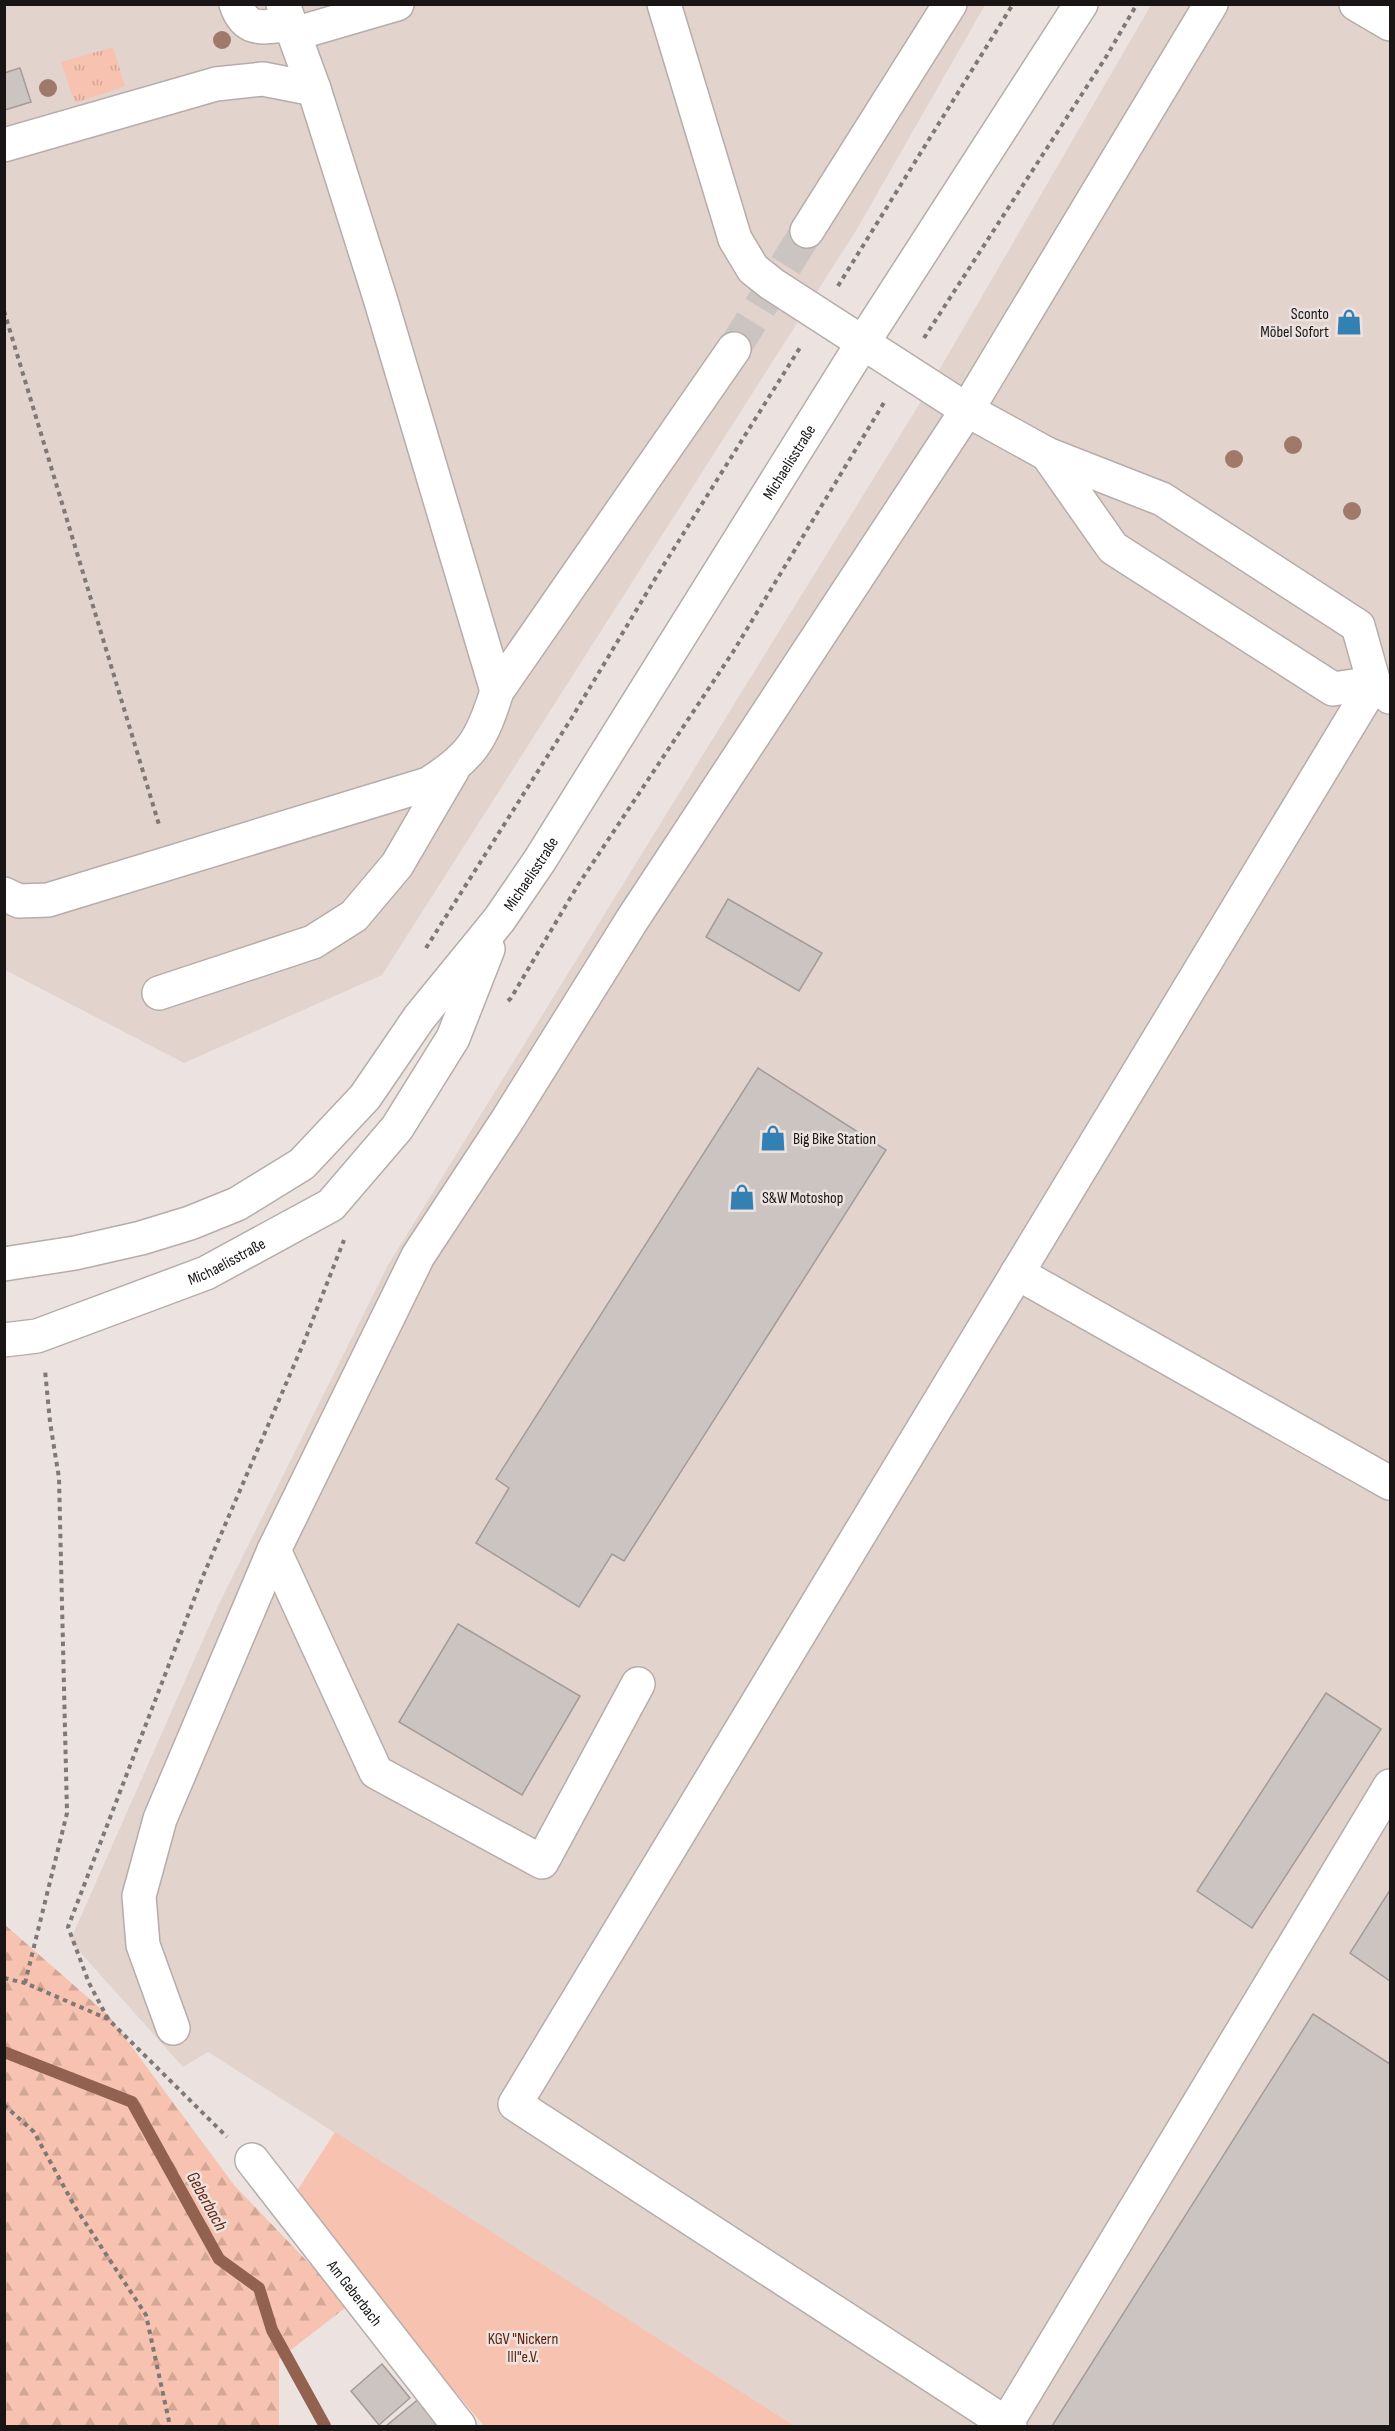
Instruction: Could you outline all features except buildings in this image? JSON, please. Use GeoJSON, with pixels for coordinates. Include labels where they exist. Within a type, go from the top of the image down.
{"type":"FeatureCollection","features":[{"type":"Feature","properties":{"kind":"street"},"geometry":{"type":"LineString","coordinates":[[236,4],[240,16],[249,25],[263,27],[397,4]]}},
{"type":"Feature","properties":{"kind":"street"},"geometry":{"type":"LineString","coordinates":[[664,4],[735,239],[753,269],[862,344],[967,410],[1047,454],[1162,500],[1358,626],[1382,690]]}},
{"type":"Feature","properties":{"kind":"street"},"geometry":{"type":"LineString","coordinates":[[807,231],[950,4]]}},
{"type":"Feature","properties":{"kind":"street","name":"Michaelisstraße"},"geometry":{"type":"LineString","coordinates":[[4,1264],[75,1253],[141,1239],[237,1204],[302,1164],[365,1097],[419,1018],[499,920],[540,860],[862,344],[1081,4]]}},
{"type":"Feature","properties":{"kind":"street"},"geometry":{"type":"LineString","coordinates":[[173,2028],[143,1945],[139,1896],[160,1819],[274,1550],[418,1256],[508,1119],[632,920],[967,410],[1210,4]]}},
{"type":"Feature","properties":{"kind":"street"},"geometry":{"type":"LineString","coordinates":[[1356,4],[1390,24]]}},
{"type":"Feature","properties":{"kind":"street"},"geometry":{"type":"LineString","coordinates":[[289,21],[314,89],[380,298],[496,691]]}},
{"type":"Feature","properties":{"kind":"street"},"geometry":{"type":"LineString","coordinates":[[4,145],[216,84],[263,79],[314,89]]}},
{"type":"Feature","properties":{"kind":"street"},"geometry":{"type":"LineString","coordinates":[[159,993],[313,942],[354,916],[397,864],[453,769],[475,745],[489,717],[496,691],[734,350]]}},
{"type":"Feature","properties":{"kind":"street"},"geometry":{"type":"LineString","coordinates":[[1047,454],[1113,548],[1333,689],[1382,690]]}},
{"type":"Feature","properties":{"kind":"street"},"geometry":{"type":"LineString","coordinates":[[1382,690],[1017,1273],[515,2104],[1008,2425],[1390,1786]]}},
{"type":"Feature","properties":{"kind":"street"},"geometry":{"type":"LineString","coordinates":[[4,894],[19,901],[48,900],[428,784],[453,769]]}},
{"type":"Feature","properties":{"kind":"street","name":"Michaelisstraße"},"geometry":{"type":"LineString","coordinates":[[4,1340],[37,1336],[206,1273],[331,1204],[397,1128],[453,1038],[499,920]]}},
{"type":"Feature","properties":{"kind":"street"},"geometry":{"type":"LineString","coordinates":[[1017,1273],[1390,1483]]}},
{"type":"Feature","properties":{"kind":"street"},"geometry":{"type":"LineString","coordinates":[[274,1550],[376,1772],[542,1862],[638,1684]]}},
{"type":"Feature","properties":{"kind":"street","name":"Am Geberbach"},"geometry":{"type":"LineString","coordinates":[[252,2160],[459,2427]]}},
{"type":"Feature","properties":{"kind":"path"},"geometry":{"type":"LineString","coordinates":[[425,949],[571,719],[658,574],[1013,4]]}},
{"type":"Feature","properties":{"kind":"path"},"geometry":{"type":"LineString","coordinates":[[501,1005],[511,998],[578,885],[734,652],[903,370],[1106,57],[1137,4]]}},
{"type":"Feature","properties":{"kind":"path"},"geometry":{"type":"LineString","coordinates":[[4,311],[170,862]]}},
{"type":"Feature","properties":{"kind":"path"},"geometry":{"type":"LineString","coordinates":[[252,2160],[108,2019],[89,1983],[68,1927],[203,1576],[304,1342],[346,1232],[331,1204]]}},
{"type":"Feature","properties":{"kind":"path"},"geometry":{"type":"LineString","coordinates":[[26,1983],[67,1813],[59,1478],[50,1422],[45,1366]]}},
{"type":"Feature","properties":{"kind":"path"},"geometry":{"type":"LineString","coordinates":[[4,1978],[26,1983],[108,2019]]}},
{"type":"Feature","properties":{"kind":"path"},"geometry":{"type":"LineString","coordinates":[[4,2105],[34,2132],[75,2207],[146,2315],[170,2425]]}},
{"type":"Feature","properties":{"kind":"shaded area"},"geometry":{"type":"Polygon","coordinates":[[[4,5],[985,5],[857,229],[382,975],[184,1063],[5,970],[4,5]]]}},
{"type":"Feature","properties":{"kind":"shaded area"},"geometry":{"type":"Polygon","coordinates":[[[1151,5],[1390,5],[1390,2426],[795,2426],[208,2052],[183,2067],[70,1941],[218,1606],[388,1265],[920,403],[1151,5]]]}},
{"type":"Feature","properties":{"kind":"green space"},"geometry":{"type":"Polygon","coordinates":[[[113,47],[125,86],[75,103],[61,62],[113,47]]]}},
{"type":"Feature","properties":{"kind":"green space"},"geometry":{"type":"Polygon","coordinates":[[[4,1924],[109,2016],[234,2185],[349,2305],[279,2359],[279,2426],[5,2426],[4,1924]]]}},
{"type":"Feature","properties":{"kind":"green space","name":"KGV \"Nickern III\"e.V."},"geometry":{"type":"Polygon","coordinates":[[[335,2132],[795,2426],[484,2426],[369,2290],[295,2194],[335,2132]]]}},
{"type":"Feature","properties":{"kind":"waterway","name":"Geberbach"},"geometry":{"type":"LineString","coordinates":[[4,2052],[132,2102],[219,2259],[259,2288],[272,2330],[325,2426]]}},
{"type":"Feature","properties":{"kind":"tunnel"},"geometry":{"type":"LineString","coordinates":[[734,349],[807,231]]}},
{"type":"Feature","properties":{"kind":"place","name":"Sconto Möbel Sofort"},"geometry":{"type":"Point","coordinates":[1349,322]}},
{"type":"Feature","properties":{"kind":"place","name":"Big Bike Station"},"geometry":{"type":"Point","coordinates":[773,1138]}},
{"type":"Feature","properties":{"kind":"place","name":"S&W Motoshop"},"geometry":{"type":"Point","coordinates":[742,1197]}}]}
